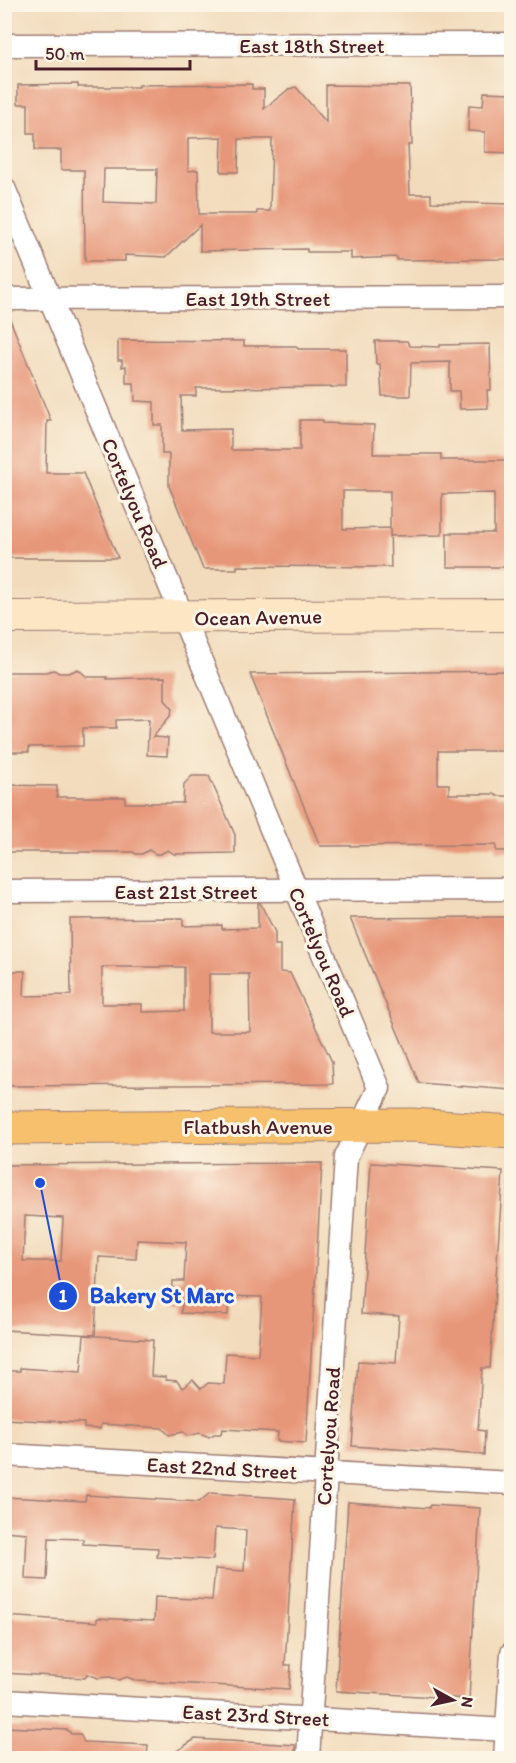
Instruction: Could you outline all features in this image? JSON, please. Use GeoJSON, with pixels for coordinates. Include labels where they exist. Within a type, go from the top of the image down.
{"type":"FeatureCollection","features":[{"type":"Feature","properties":{"kind":"main road","name":"Ocean Avenue"},"geometry":{"type":"LineString","coordinates":[[4,617],[512,615]]}},
{"type":"Feature","properties":{"kind":"main road","name":"Flatbush Avenue"},"geometry":{"type":"LineString","coordinates":[[4,1128],[412,1125],[512,1131]]}},
{"type":"Feature","properties":{"kind":"street","name":"East 18th Street"},"geometry":{"type":"LineString","coordinates":[[4,45],[512,44]]}},
{"type":"Feature","properties":{"kind":"street","name":"Cortelyou Road"},"geometry":{"type":"LineString","coordinates":[[4,188],[379,1088],[346,1157],[308,1758]]}},
{"type":"Feature","properties":{"kind":"street","name":"East 19th Street"},"geometry":{"type":"LineString","coordinates":[[4,299],[512,297]]}},
{"type":"Feature","properties":{"kind":"street","name":"East 21st Street"},"geometry":{"type":"LineString","coordinates":[[4,891],[512,889]]}},
{"type":"Feature","properties":{"kind":"street","name":"East 22nd Street"},"geometry":{"type":"LineString","coordinates":[[4,1455],[512,1483]]}},
{"type":"Feature","properties":{"kind":"street"},"geometry":{"type":"LineString","coordinates":[[505,1758],[512,1653]]}},
{"type":"Feature","properties":{"kind":"street","name":"East 23rd Street"},"geometry":{"type":"LineString","coordinates":[[4,1701],[507,1730]]}},
{"type":"Feature","properties":{"kind":"building"},"geometry":{"type":"Polygon","coordinates":[[[78,84],[78,87],[139,87],[139,85],[252,84],[252,89],[264,89],[264,109],[289,89],[296,87],[326,122],[326,85],[410,86],[412,145],[408,145],[410,194],[431,194],[431,202],[512,204],[512,259],[397,260],[397,257],[351,259],[351,252],[307,252],[307,249],[200,251],[200,225],[166,257],[125,255],[125,261],[85,261],[84,170],[61,170],[61,150],[35,150],[35,133],[28,133],[28,104],[18,104],[18,85],[78,84]],[[222,137],[188,138],[188,171],[198,170],[199,214],[257,214],[257,211],[270,211],[272,139],[239,139],[238,172],[221,172],[222,137]],[[104,169],[103,202],[156,204],[157,169],[104,169]]]}},
{"type":"Feature","properties":{"kind":"building"},"geometry":{"type":"Polygon","coordinates":[[[484,92],[512,93],[512,153],[485,152],[485,132],[468,131],[469,105],[483,106],[484,92]]]}},
{"type":"Feature","properties":{"kind":"building"},"geometry":{"type":"Polygon","coordinates":[[[4,312],[7,312],[51,421],[47,421],[46,473],[83,473],[118,558],[4,558],[4,535],[9,534],[9,461],[4,461],[4,312]]]}},
{"type":"Feature","properties":{"kind":"building"},"geometry":{"type":"Polygon","coordinates":[[[118,340],[244,341],[244,346],[346,349],[346,387],[196,388],[196,396],[181,396],[182,430],[231,429],[231,450],[300,450],[300,420],[323,420],[323,423],[374,425],[373,454],[441,454],[441,460],[512,460],[512,567],[447,567],[447,533],[494,533],[494,493],[442,494],[442,535],[390,536],[391,567],[237,566],[237,569],[203,569],[169,486],[169,454],[162,454],[162,425],[154,425],[154,402],[135,401],[134,383],[126,383],[126,366],[122,367],[122,360],[118,360],[118,340]],[[343,491],[343,529],[390,528],[390,491],[343,491]]]}},
{"type":"Feature","properties":{"kind":"building"},"geometry":{"type":"Polygon","coordinates":[[[375,341],[407,341],[410,346],[440,347],[440,345],[490,344],[491,390],[487,390],[488,408],[460,409],[459,391],[450,391],[450,362],[411,363],[410,396],[382,396],[380,364],[376,364],[375,341]]]}},
{"type":"Feature","properties":{"kind":"building"},"geometry":{"type":"Polygon","coordinates":[[[78,669],[87,677],[107,677],[107,679],[165,677],[165,700],[172,708],[171,715],[153,737],[168,738],[167,756],[147,755],[149,719],[116,720],[116,728],[83,728],[83,746],[29,747],[29,752],[4,752],[4,672],[54,670],[59,673],[69,673],[78,669]]]}},
{"type":"Feature","properties":{"kind":"building"},"geometry":{"type":"Polygon","coordinates":[[[512,671],[512,751],[438,751],[438,784],[449,784],[449,794],[512,796],[512,851],[496,851],[496,845],[320,846],[250,674],[512,671]]]}},
{"type":"Feature","properties":{"kind":"building"},"geometry":{"type":"Polygon","coordinates":[[[192,776],[209,776],[235,835],[235,853],[174,854],[168,850],[155,854],[149,850],[136,854],[133,852],[6,852],[4,850],[4,785],[57,786],[57,797],[125,797],[125,803],[183,803],[184,784],[192,776]]]}},
{"type":"Feature","properties":{"kind":"building"},"geometry":{"type":"Polygon","coordinates":[[[258,903],[260,903],[275,932],[275,945],[280,945],[280,972],[290,973],[332,1062],[333,1084],[4,1086],[4,971],[25,971],[24,996],[71,995],[70,919],[183,918],[183,926],[222,925],[222,929],[258,928],[258,903]],[[102,967],[102,1004],[142,1004],[142,1012],[184,1011],[184,967],[102,967]],[[209,974],[209,1032],[250,1032],[249,974],[209,974]]]}},
{"type":"Feature","properties":{"kind":"building"},"geometry":{"type":"Polygon","coordinates":[[[512,917],[512,1090],[419,1083],[350,918],[512,917]]]}},
{"type":"Feature","properties":{"kind":"building"},"geometry":{"type":"Polygon","coordinates":[[[322,1163],[306,1443],[277,1441],[278,1432],[222,1429],[221,1434],[209,1437],[200,1433],[188,1436],[183,1432],[169,1435],[162,1428],[101,1424],[100,1429],[84,1428],[84,1423],[4,1419],[4,1371],[20,1371],[20,1368],[81,1372],[84,1335],[153,1340],[151,1376],[166,1377],[166,1380],[177,1381],[182,1388],[193,1380],[201,1389],[208,1383],[224,1384],[226,1353],[258,1355],[262,1297],[229,1296],[228,1315],[181,1313],[182,1303],[172,1303],[173,1281],[184,1281],[186,1242],[137,1240],[136,1259],[99,1257],[95,1335],[4,1330],[4,1165],[322,1163]],[[25,1216],[23,1261],[61,1261],[63,1218],[25,1216]]]}},
{"type":"Feature","properties":{"kind":"building"},"geometry":{"type":"Polygon","coordinates":[[[371,1163],[503,1171],[490,1368],[482,1368],[478,1430],[485,1431],[484,1455],[352,1446],[358,1361],[396,1363],[399,1316],[361,1314],[371,1163]]]}},
{"type":"Feature","properties":{"kind":"building"},"geometry":{"type":"Polygon","coordinates":[[[210,1493],[295,1499],[285,1665],[291,1665],[289,1689],[137,1681],[127,1677],[119,1680],[110,1677],[98,1678],[87,1674],[85,1678],[4,1673],[4,1616],[97,1622],[97,1618],[154,1621],[155,1597],[212,1600],[215,1569],[244,1571],[246,1530],[215,1528],[213,1560],[157,1557],[158,1548],[83,1544],[83,1539],[49,1538],[47,1580],[25,1579],[27,1533],[4,1531],[4,1497],[85,1501],[86,1495],[199,1502],[210,1493]]]}},
{"type":"Feature","properties":{"kind":"building"},"geometry":{"type":"Polygon","coordinates":[[[348,1502],[429,1508],[430,1505],[480,1508],[469,1699],[336,1691],[348,1502]]]}},
{"type":"Feature","properties":{"kind":"building"},"geometry":{"type":"Polygon","coordinates":[[[4,1727],[68,1730],[71,1734],[80,1734],[84,1742],[148,1745],[147,1758],[4,1758],[4,1727]]]}},
{"type":"Feature","properties":{"kind":"building"},"geometry":{"type":"Polygon","coordinates":[[[195,1739],[295,1745],[295,1758],[166,1758],[195,1739]]]}},
{"type":"Feature","properties":{"kind":"place","name":"Bakery St Marc"},"geometry":{"type":"Point","coordinates":[40,1183]}}]}
